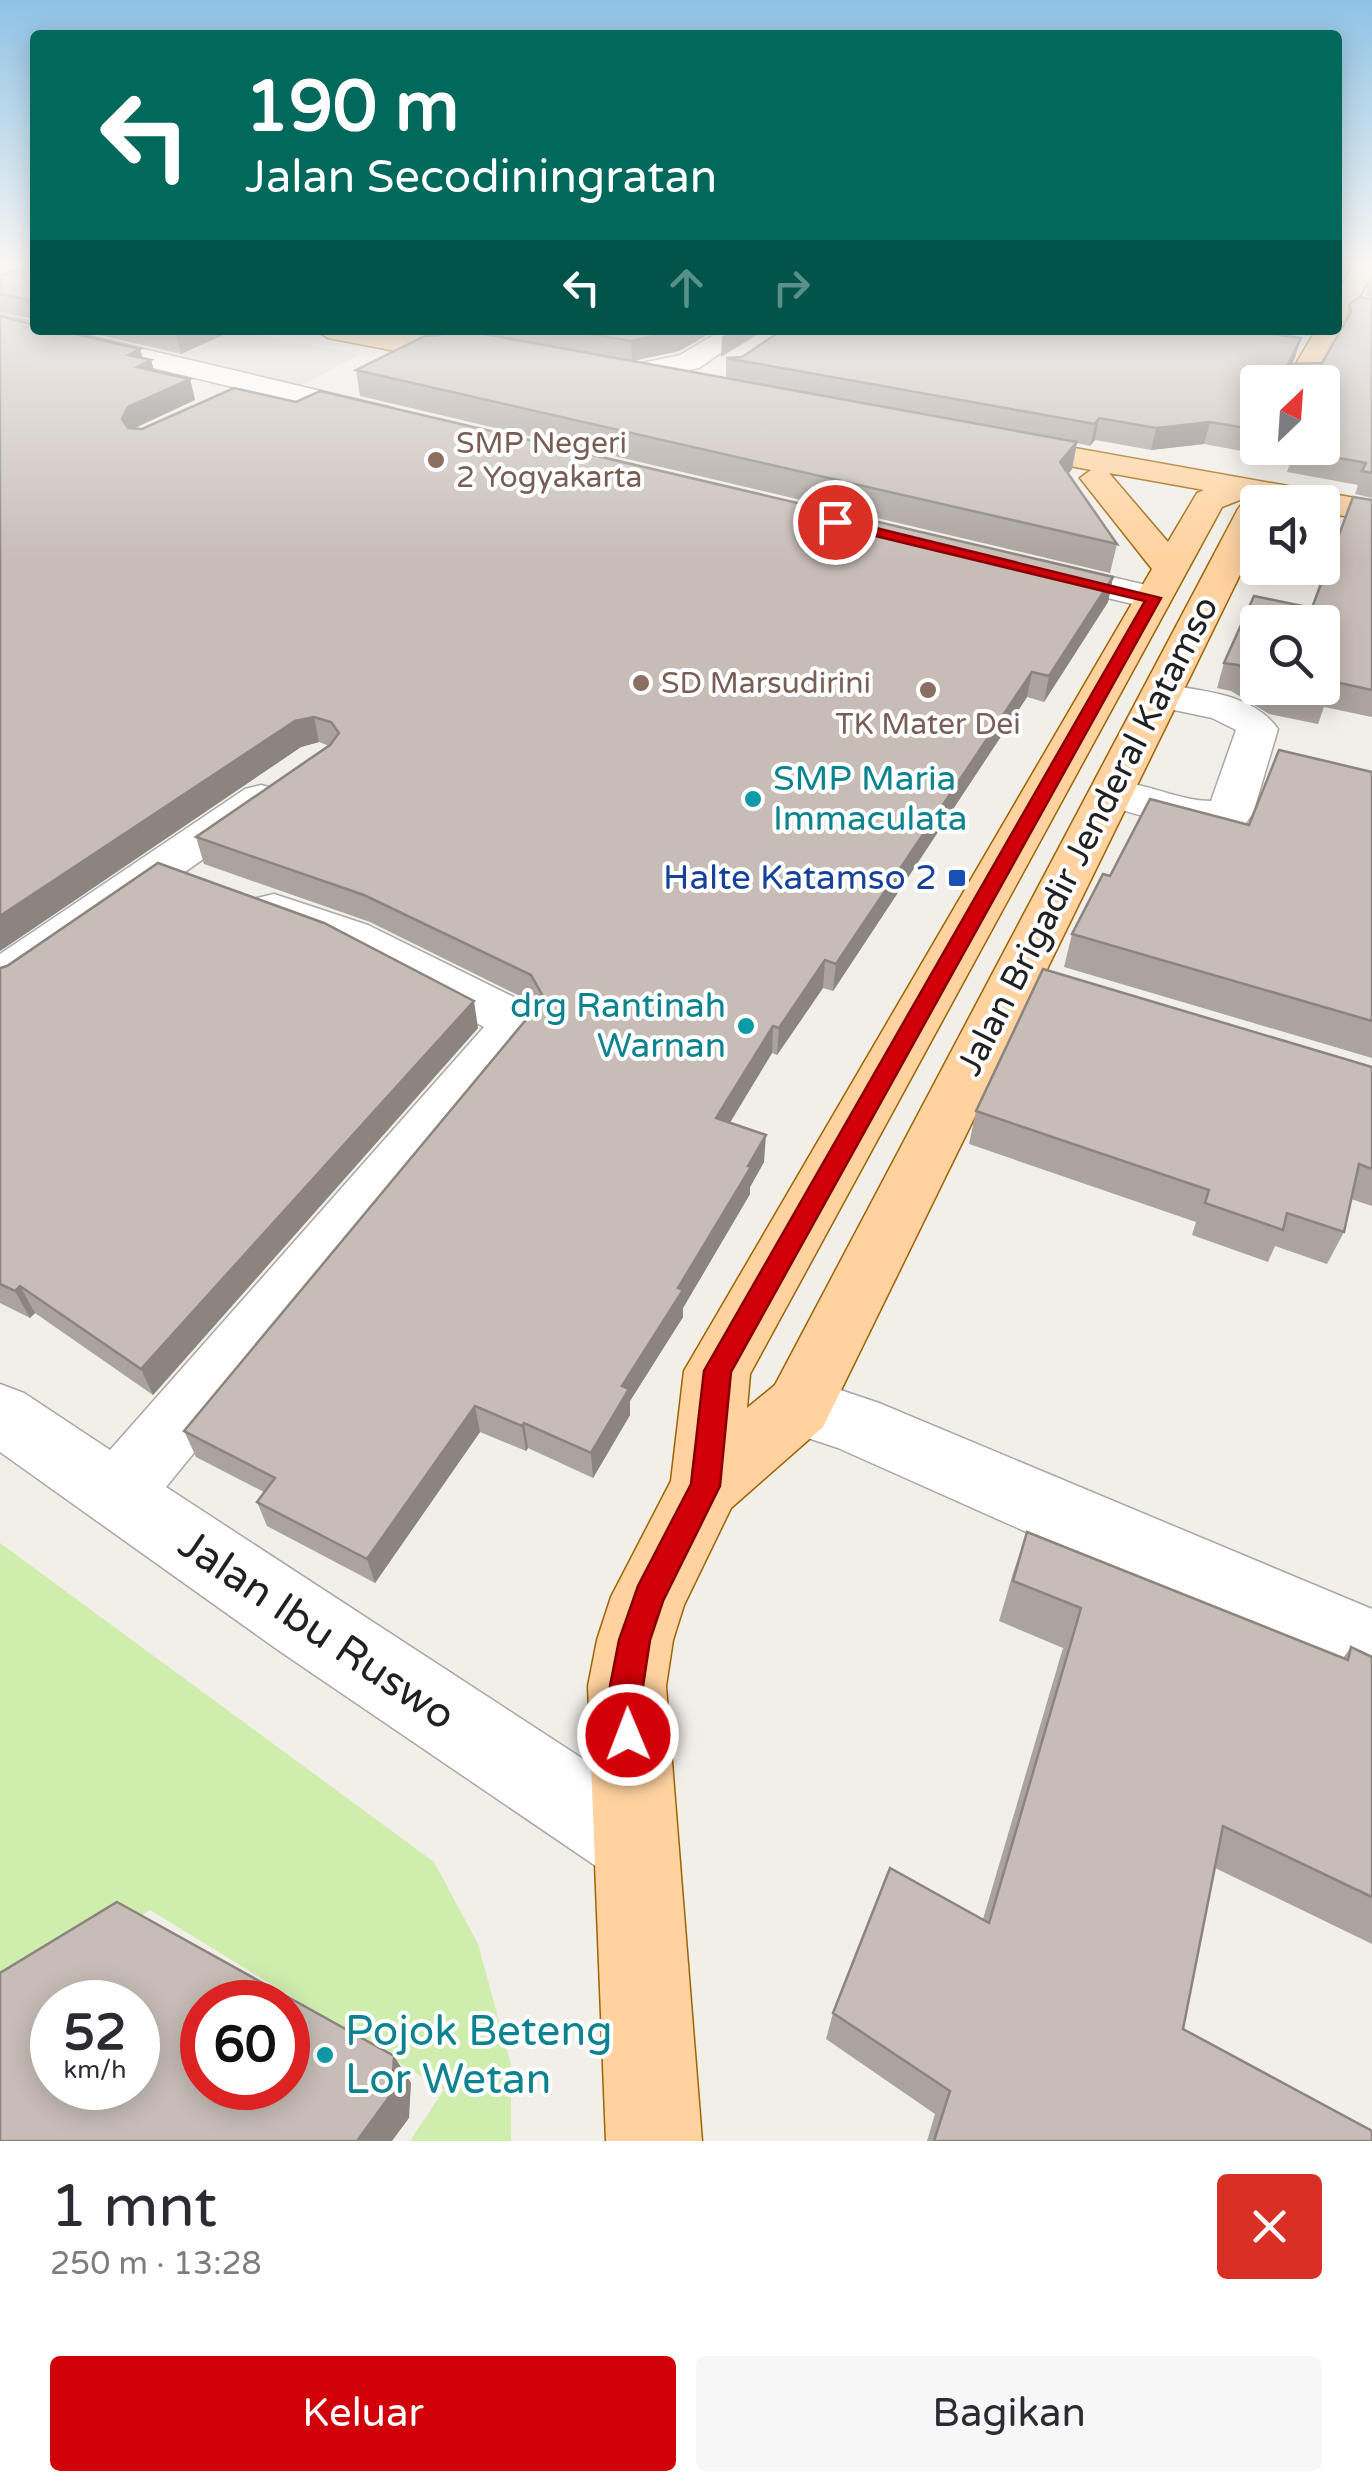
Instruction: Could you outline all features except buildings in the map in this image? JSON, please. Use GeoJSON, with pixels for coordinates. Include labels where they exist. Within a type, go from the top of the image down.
{"type":"FeatureCollection","features":[{"type":"Feature","properties":{"kind":"main road"},"geometry":{"type":"LineString","coordinates":[[610,375],[704,388]]}},
{"type":"Feature","properties":{"kind":"main road"},"geometry":{"type":"LineString","coordinates":[[610,375],[670,396]]}},
{"type":"Feature","properties":{"kind":"main road"},"geometry":{"type":"LineString","coordinates":[[1240,493],[974,447],[1096,478],[1240,493]]}},
{"type":"Feature","properties":{"kind":"main road"},"geometry":{"type":"LineString","coordinates":[[1096,478],[1162,584]]}},
{"type":"Feature","properties":{"kind":"main road"},"geometry":{"type":"LineString","coordinates":[[1340,507],[1372,511]]}},
{"type":"Feature","properties":{"kind":"main road","name":"Jalan Brigadir Jenderal Katamso"},"geometry":{"type":"LineString","coordinates":[[706,1486],[718,1371],[1162,584],[1240,509]]}},
{"type":"Feature","properties":{"kind":"main road","name":"Jalan Brigadir Jenderal Katamso"},"geometry":{"type":"LineString","coordinates":[[654,2141],[627,1686],[634,1640],[660,1571],[706,1486],[800,1406],[1160,696],[1240,525]]}},
{"type":"Feature","properties":{"kind":"street"},"geometry":{"type":"LineString","coordinates":[[158,361],[417,422]]}},
{"type":"Feature","properties":{"kind":"street"},"geometry":{"type":"LineString","coordinates":[[384,367],[396,361]]}},
{"type":"Feature","properties":{"kind":"street"},"geometry":{"type":"LineString","coordinates":[[610,375],[692,361]]}},
{"type":"Feature","properties":{"kind":"street"},"geometry":{"type":"LineString","coordinates":[[689,362],[729,369],[735,361]]}},
{"type":"Feature","properties":{"kind":"street"},"geometry":{"type":"LineString","coordinates":[[322,400],[352,384]]}},
{"type":"Feature","properties":{"kind":"street"},"geometry":{"type":"LineString","coordinates":[[212,407],[259,385]]}},
{"type":"Feature","properties":{"kind":"street"},"geometry":{"type":"LineString","coordinates":[[1003,562],[1162,584]]}},
{"type":"Feature","properties":{"kind":"street"},"geometry":{"type":"LineString","coordinates":[[1111,793],[1202,815],[1230,813],[1257,729],[1251,720],[1234,713],[1160,696]]}},
{"type":"Feature","properties":{"kind":"street"},"geometry":{"type":"LineString","coordinates":[[0,978],[302,770]]}},
{"type":"Feature","properties":{"kind":"street"},"geometry":{"type":"LineString","coordinates":[[116,1494],[516,1025],[513,1019],[350,936],[158,868]]}},
{"type":"Feature","properties":{"kind":"street"},"geometry":{"type":"LineString","coordinates":[[1018,974],[1074,991]]}},
{"type":"Feature","properties":{"kind":"street"},"geometry":{"type":"LineString","coordinates":[[800,1406],[855,1424],[1372,1648]]}},
{"type":"Feature","properties":{"kind":"street","name":"Jalan Ibu Ruswo"},"geometry":{"type":"LineString","coordinates":[[0,1414],[636,1842]]}},
{"type":"Feature","properties":{"kind":"green space"},"geometry":{"type":"Polygon","coordinates":[[[0,1543],[434,1862],[478,1944],[511,2065],[511,2141],[410,2141],[444,2090],[310,2008],[310,1980],[264,1980],[150,1910],[43,1980],[30,1980],[30,1988],[0,2008],[0,1543]]]}},
{"type":"Feature","properties":{"kind":"shaded area"},"geometry":{"type":"Polygon","coordinates":[[[192,361],[347,361],[300,386],[192,361]]]}},
{"type":"Feature","properties":{"kind":"place","name":"SMP Negeri 2 Yogyakarta"},"geometry":{"type":"Point","coordinates":[436,460]}},
{"type":"Feature","properties":{"kind":"place","name":"SD Marsudirini"},"geometry":{"type":"Point","coordinates":[641,683]}},
{"type":"Feature","properties":{"kind":"place","name":"TK Mater Dei"},"geometry":{"type":"Point","coordinates":[928,690]}},
{"type":"Feature","properties":{"kind":"place","name":"SMP Maria Immaculata"},"geometry":{"type":"Point","coordinates":[753,799]}},
{"type":"Feature","properties":{"kind":"place","name":"Halte Katamso 2"},"geometry":{"type":"Point","coordinates":[957,878]}},
{"type":"Feature","properties":{"kind":"place","name":"drg Rantinah Warnan"},"geometry":{"type":"Point","coordinates":[746,1026]}},
{"type":"Feature","properties":{"kind":"place","name":"Pojok Beteng Lor Wetan"},"geometry":{"type":"Point","coordinates":[325,2055]}},
{"type":"Feature","properties":{"kind":"route"},"geometry":{"type":"LineString","coordinates":[[628,1735],[627,1686],[634,1640],[666,1558],[706,1486],[718,1371],[1154,598],[835,522]]}}]}
